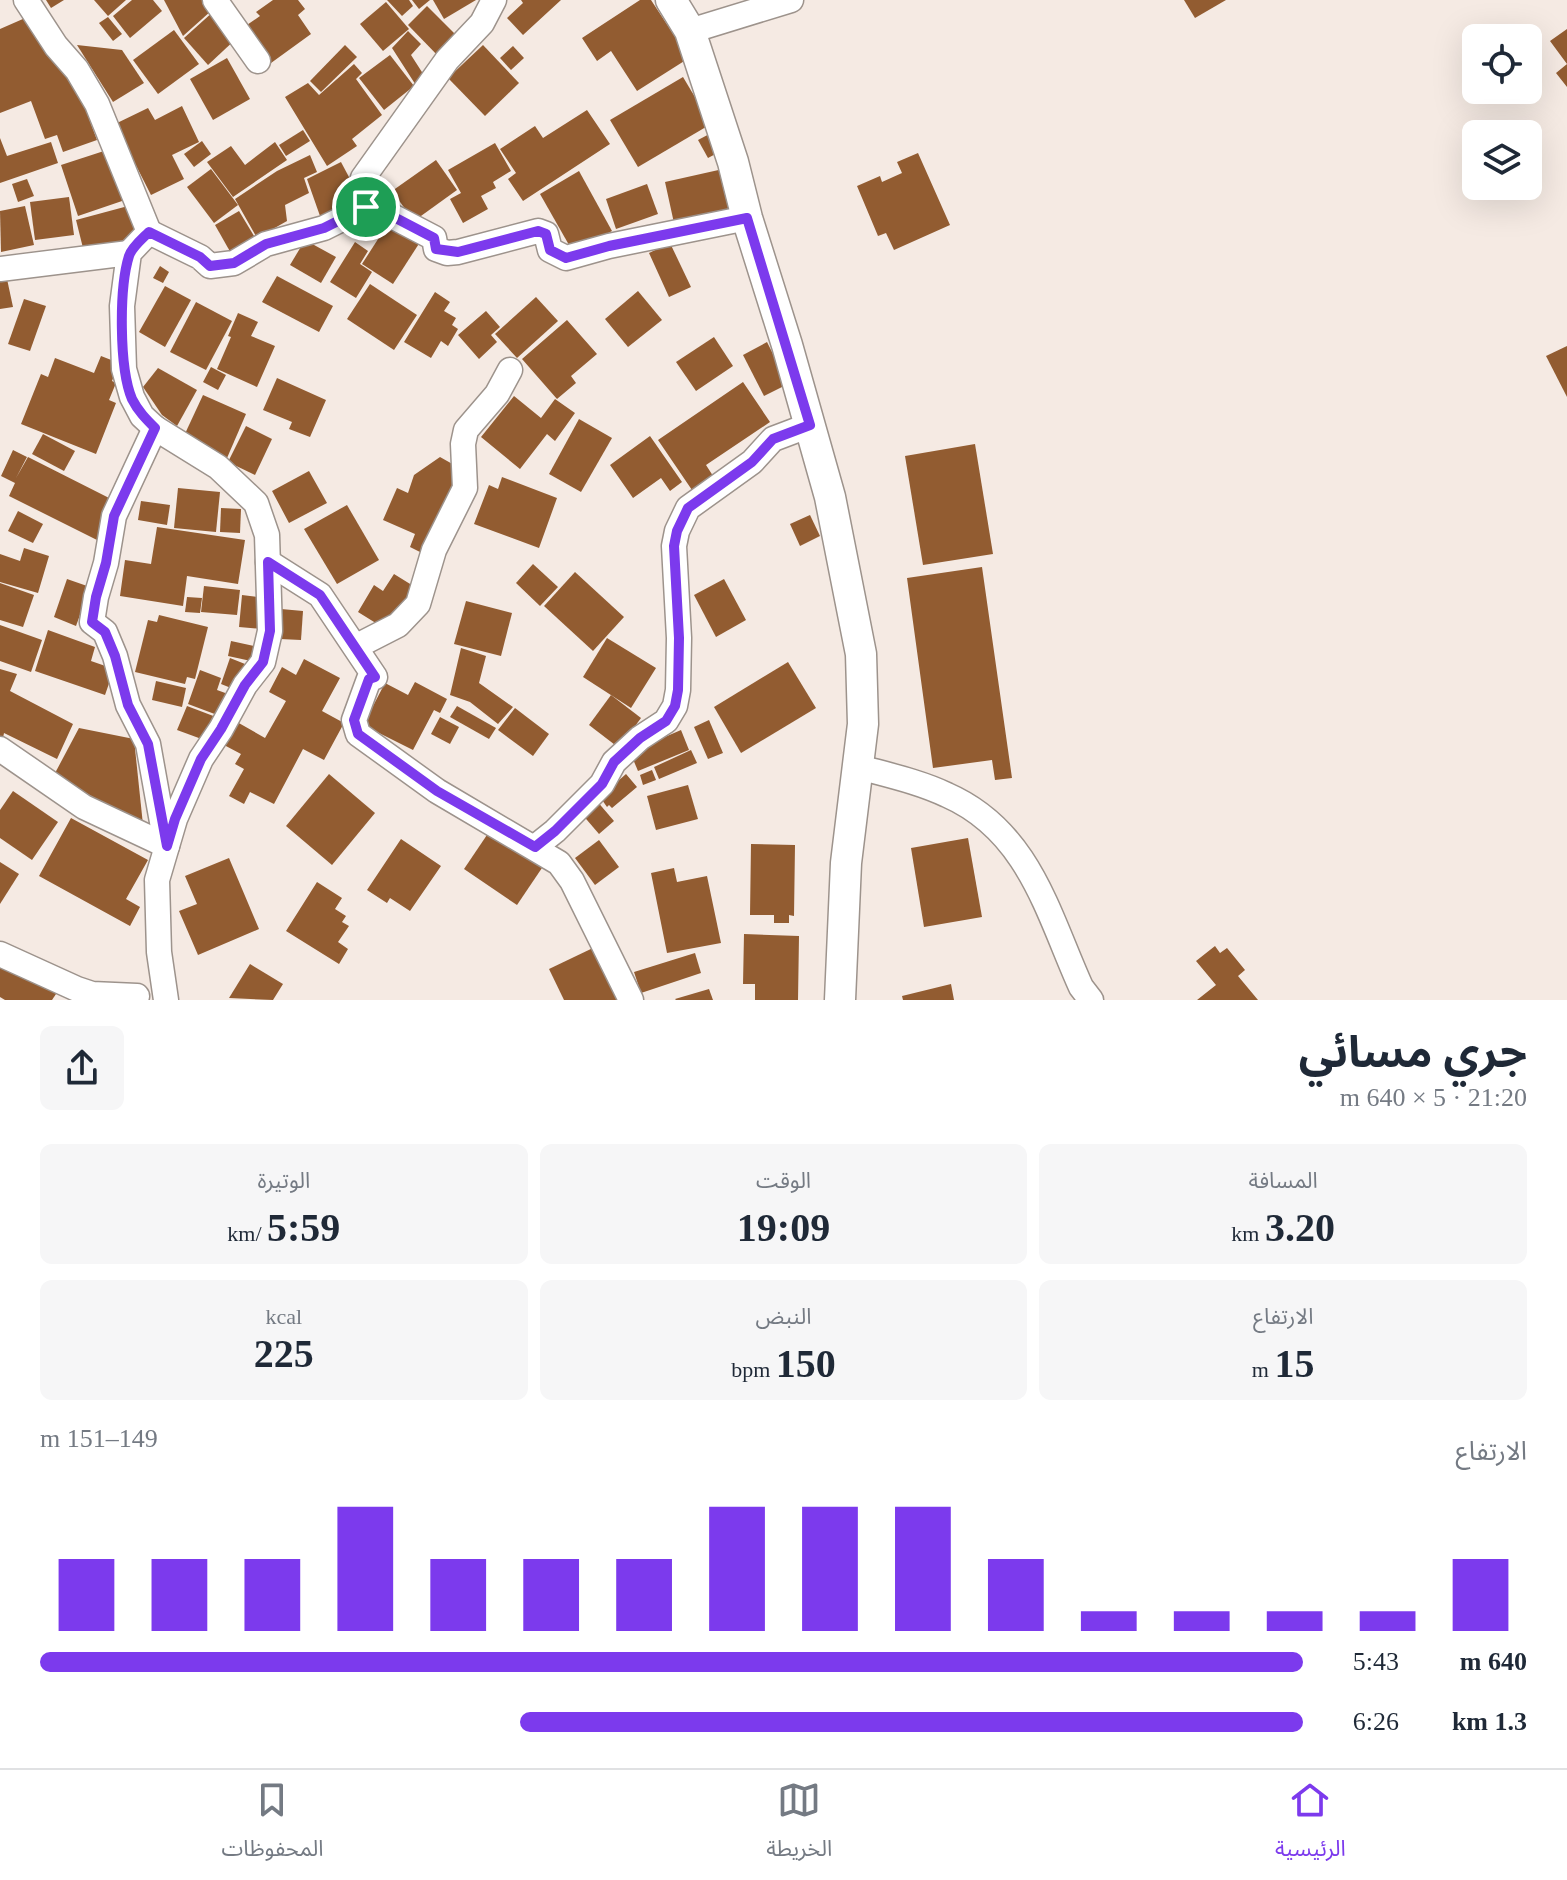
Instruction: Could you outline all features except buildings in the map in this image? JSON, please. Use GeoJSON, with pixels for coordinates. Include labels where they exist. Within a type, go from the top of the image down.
{"type":"FeatureCollection","features":[{"type":"Feature","properties":{"kind":"street"},"geometry":{"type":"LineString","coordinates":[[26,0],[56,46],[77,70],[97,104],[149,232],[200,257],[210,266],[234,263],[266,244],[324,228],[366,207],[390,215],[434,238],[436,249],[447,253],[538,231],[546,234],[550,250],[566,258],[609,246],[747,218]]}},
{"type":"Feature","properties":{"kind":"street"},"geometry":{"type":"LineString","coordinates":[[215,0],[258,61]]}},
{"type":"Feature","properties":{"kind":"street"},"geometry":{"type":"LineString","coordinates":[[366,207],[361,185],[363,178],[447,60],[482,23],[494,0]]}},
{"type":"Feature","properties":{"kind":"street"},"geometry":{"type":"LineString","coordinates":[[671,0],[690,31],[733,162],[810,425],[830,497],[861,654],[863,724],[846,863],[840,1000]]}},
{"type":"Feature","properties":{"kind":"street"},"geometry":{"type":"LineString","coordinates":[[690,31],[791,0]]}},
{"type":"Feature","properties":{"kind":"street"},"geometry":{"type":"LineString","coordinates":[[149,232],[129,253],[122,306],[124,369],[132,397],[142,416],[155,428],[218,467],[256,503],[267,535],[270,631],[263,662],[245,685],[201,759],[175,819],[157,880],[161,968],[166,1000]]}},
{"type":"Feature","properties":{"kind":"street"},"geometry":{"type":"LineString","coordinates":[[0,269],[129,253]]}},
{"type":"Feature","properties":{"kind":"street"},"geometry":{"type":"LineString","coordinates":[[357,646],[398,625],[410,616],[418,604],[434,550],[465,488],[463,444],[466,430],[497,394],[510,370]]}},
{"type":"Feature","properties":{"kind":"street"},"geometry":{"type":"LineString","coordinates":[[535,847],[602,784],[614,762],[640,738],[666,721],[675,706],[679,638],[674,546],[688,508],[752,462],[773,439],[810,425]]}},
{"type":"Feature","properties":{"kind":"street"},"geometry":{"type":"LineString","coordinates":[[155,428],[114,516],[92,622],[105,632],[128,705],[148,744],[167,846]]}},
{"type":"Feature","properties":{"kind":"street"},"geometry":{"type":"LineString","coordinates":[[268,562],[320,595],[375,677],[369,679],[354,720],[358,734],[437,791],[559,863],[572,881],[631,1000]]}},
{"type":"Feature","properties":{"kind":"street"},"geometry":{"type":"LineString","coordinates":[[0,749],[84,807],[167,846]]}},
{"type":"Feature","properties":{"kind":"street"},"geometry":{"type":"LineString","coordinates":[[859,767],[950,795],[998,830],[1033,874],[1077,977],[1091,1000]]}},
{"type":"Feature","properties":{"kind":"street"},"geometry":{"type":"LineString","coordinates":[[0,954],[92,994],[135,998],[161,968]]}},
{"type":"Feature","properties":{"kind":"route"},"geometry":{"type":"LineString","coordinates":[[366,207],[390,215],[434,238],[436,249],[447,253],[538,231],[546,234],[550,250],[566,258],[609,246],[747,218],[810,425],[773,439],[752,462],[688,508],[674,546],[679,638],[675,706],[666,721],[640,738],[614,762],[602,784],[535,847],[437,791],[358,734],[354,720],[369,679],[375,677],[320,595],[268,562],[270,631],[263,662],[245,685],[201,759],[167,846],[148,744],[128,705],[105,632],[92,622],[114,516],[155,428],[142,416],[132,397],[124,369],[122,306],[129,253],[149,232],[200,257],[210,266],[234,263],[266,244],[324,228],[366,207]]}}]}
